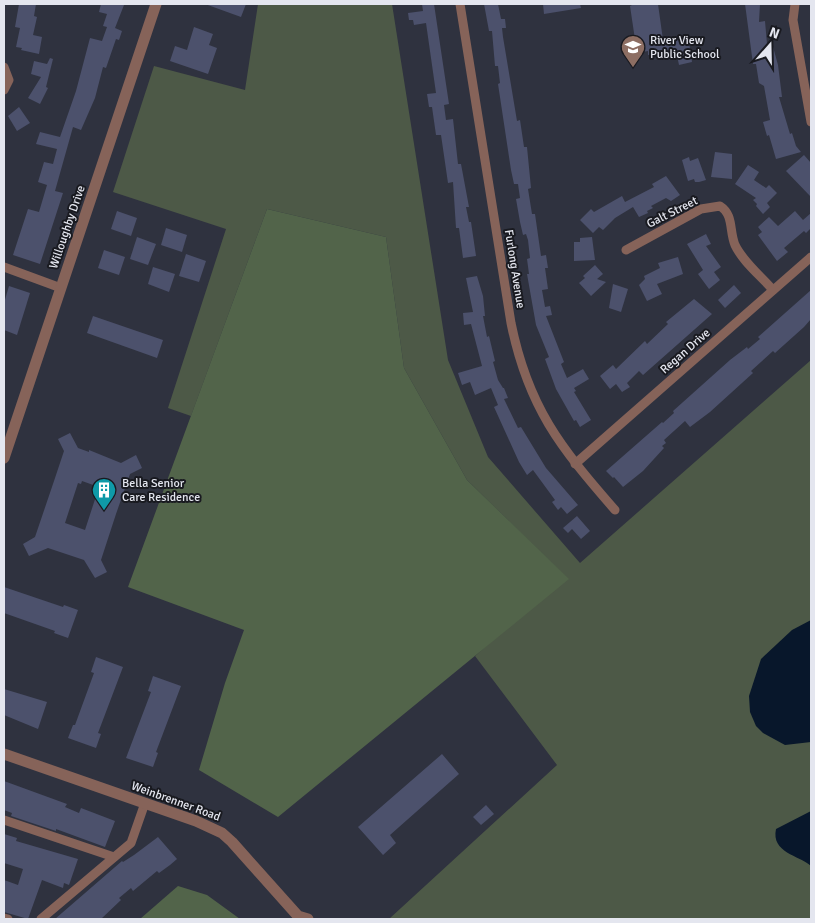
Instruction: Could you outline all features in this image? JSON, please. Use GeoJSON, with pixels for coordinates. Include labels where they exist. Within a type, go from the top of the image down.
{"type":"FeatureCollection","features":[{"type":"Feature","properties":{"kind":"street","name":"Willoughby Drive"},"geometry":{"type":"LineString","coordinates":[[4,458],[156,4]]}},
{"type":"Feature","properties":{"kind":"street","name":"Furlong Avenue"},"geometry":{"type":"LineString","coordinates":[[460,4],[514,342],[534,398],[550,428],[575,464],[615,510]]}},
{"type":"Feature","properties":{"kind":"street"},"geometry":{"type":"LineString","coordinates":[[794,4],[792,20],[811,122]]}},
{"type":"Feature","properties":{"kind":"street"},"geometry":{"type":"LineString","coordinates":[[4,67],[9,80],[4,90]]}},
{"type":"Feature","properties":{"kind":"street","name":"Galt Street"},"geometry":{"type":"LineString","coordinates":[[626,250],[701,209],[720,206],[727,210],[730,217],[733,236],[740,253],[773,290]]}},
{"type":"Feature","properties":{"kind":"street","name":"Regan Drive"},"geometry":{"type":"LineString","coordinates":[[575,464],[811,257]]}},
{"type":"Feature","properties":{"kind":"street"},"geometry":{"type":"LineString","coordinates":[[4,267],[61,288]]}},
{"type":"Feature","properties":{"kind":"street","name":"Weinbrenner Road"},"geometry":{"type":"LineString","coordinates":[[4,754],[146,803],[222,833],[298,916],[308,919]]}},
{"type":"Feature","properties":{"kind":"street"},"geometry":{"type":"LineString","coordinates":[[41,919],[133,840],[146,803]]}},
{"type":"Feature","properties":{"kind":"street"},"geometry":{"type":"LineString","coordinates":[[4,820],[114,857]]}},
{"type":"Feature","properties":{"kind":"street"},"geometry":{"type":"LineString","coordinates":[[4,918],[8,919]]}},
{"type":"Feature","properties":{"kind":"green space"},"geometry":{"type":"Polygon","coordinates":[[[258,4],[392,4],[448,360],[488,457],[580,563],[811,360],[811,919],[389,919],[557,765],[475,656],[565,576],[467,480],[404,368],[386,237],[267,209],[191,416],[168,408],[226,229],[113,192],[154,66],[245,90],[258,4]]]}},
{"type":"Feature","properties":{"kind":"green space"},"geometry":{"type":"Polygon","coordinates":[[[267,209],[386,237],[404,368],[467,480],[569,579],[278,817],[199,770],[225,683],[244,630],[128,587],[267,209]]]}},
{"type":"Feature","properties":{"kind":"green space"},"geometry":{"type":"Polygon","coordinates":[[[178,886],[207,895],[240,919],[140,919],[178,886]]]}},
{"type":"Feature","properties":{"kind":"water"},"geometry":{"type":"Polygon","coordinates":[[[811,620],[811,742],[785,745],[763,733],[756,726],[750,712],[749,696],[761,659],[792,630],[811,620]]]}},
{"type":"Feature","properties":{"kind":"water"},"geometry":{"type":"Polygon","coordinates":[[[811,811],[811,866],[782,848],[776,837],[776,829],[811,811]]]}},
{"type":"Feature","properties":{"kind":"building"},"geometry":{"type":"Polygon","coordinates":[[[19,4],[36,4],[34,16],[37,17],[33,35],[42,37],[39,54],[16,47],[20,28],[15,27],[19,4]]]}},
{"type":"Feature","properties":{"kind":"building"},"geometry":{"type":"Polygon","coordinates":[[[101,4],[124,5],[115,28],[122,31],[119,40],[116,39],[106,68],[103,67],[95,98],[81,130],[73,127],[55,191],[63,193],[40,264],[13,255],[28,209],[39,212],[47,185],[38,182],[44,162],[53,164],[57,149],[36,144],[40,132],[60,137],[76,91],[90,38],[102,41],[107,27],[103,26],[107,14],[99,12],[101,4]]]}},
{"type":"Feature","properties":{"kind":"building"},"geometry":{"type":"Polygon","coordinates":[[[205,4],[246,4],[241,17],[205,4]]]}},
{"type":"Feature","properties":{"kind":"building"},"geometry":{"type":"Polygon","coordinates":[[[422,4],[434,4],[449,104],[444,105],[446,120],[453,119],[458,164],[461,164],[469,207],[466,207],[469,222],[471,222],[476,256],[463,258],[459,228],[456,228],[453,182],[448,183],[441,135],[436,135],[432,107],[429,107],[427,94],[436,93],[426,23],[414,25],[413,20],[409,20],[408,13],[423,11],[422,4]]]}},
{"type":"Feature","properties":{"kind":"building"},"geometry":{"type":"Polygon","coordinates":[[[484,4],[498,4],[501,19],[505,19],[506,28],[502,28],[503,37],[517,121],[520,120],[524,147],[527,147],[531,188],[528,189],[532,214],[535,214],[541,256],[546,255],[548,268],[545,268],[548,289],[542,290],[545,307],[550,306],[552,315],[546,316],[564,362],[561,364],[567,378],[583,369],[589,379],[574,388],[576,391],[574,392],[591,420],[580,427],[576,420],[574,421],[556,389],[545,359],[549,357],[536,325],[527,274],[529,274],[527,259],[530,258],[528,240],[526,234],[523,235],[520,222],[516,199],[520,198],[518,184],[514,184],[511,170],[498,84],[500,83],[498,66],[495,66],[492,31],[489,31],[484,4]]]}},
{"type":"Feature","properties":{"kind":"building"},"geometry":{"type":"Polygon","coordinates":[[[543,4],[580,4],[581,8],[544,14],[543,4]]]}},
{"type":"Feature","properties":{"kind":"building"},"geometry":{"type":"Polygon","coordinates":[[[634,4],[658,4],[663,40],[688,36],[692,62],[679,65],[676,51],[648,55],[648,51],[637,53],[630,6],[634,4]]]}},
{"type":"Feature","properties":{"kind":"building"},"geometry":{"type":"Polygon","coordinates":[[[745,4],[760,4],[759,22],[765,21],[767,44],[772,43],[778,65],[782,97],[779,97],[790,134],[792,133],[796,146],[801,152],[776,159],[769,135],[767,136],[763,122],[770,120],[764,86],[759,83],[756,64],[753,64],[745,4]]]}},
{"type":"Feature","properties":{"kind":"building"},"geometry":{"type":"Polygon","coordinates":[[[194,27],[213,34],[209,45],[217,48],[208,74],[170,61],[175,46],[187,50],[194,27]]]}},
{"type":"Feature","properties":{"kind":"building"},"geometry":{"type":"Polygon","coordinates":[[[50,58],[53,59],[46,87],[48,88],[40,104],[28,98],[41,77],[31,74],[34,61],[47,64],[50,58]]]}},
{"type":"Feature","properties":{"kind":"building"},"geometry":{"type":"Polygon","coordinates":[[[19,107],[30,123],[17,131],[8,116],[19,107]]]}},
{"type":"Feature","properties":{"kind":"building"},"geometry":{"type":"Polygon","coordinates":[[[715,152],[732,154],[732,179],[711,177],[715,152]]]}},
{"type":"Feature","properties":{"kind":"building"},"geometry":{"type":"Polygon","coordinates":[[[804,155],[811,163],[811,197],[786,171],[804,155]]]}},
{"type":"Feature","properties":{"kind":"building"},"geometry":{"type":"Polygon","coordinates":[[[689,157],[690,161],[698,158],[706,180],[695,182],[694,179],[688,181],[682,160],[689,157]]]}},
{"type":"Feature","properties":{"kind":"building"},"geometry":{"type":"Polygon","coordinates":[[[748,165],[759,172],[754,180],[766,188],[769,185],[777,193],[767,203],[770,207],[763,214],[753,200],[756,198],[735,184],[748,165]]]}},
{"type":"Feature","properties":{"kind":"building"},"geometry":{"type":"Polygon","coordinates":[[[666,176],[680,195],[671,201],[666,198],[651,206],[653,208],[647,211],[648,213],[639,217],[633,207],[615,218],[603,230],[599,227],[593,233],[580,220],[591,209],[594,212],[622,196],[625,202],[654,187],[652,184],[666,176]]]}},
{"type":"Feature","properties":{"kind":"building"},"geometry":{"type":"Polygon","coordinates":[[[117,211],[137,218],[131,236],[111,229],[117,211]]]}},
{"type":"Feature","properties":{"kind":"building"},"geometry":{"type":"Polygon","coordinates":[[[795,211],[803,220],[811,213],[811,228],[806,233],[804,231],[784,248],[788,252],[777,261],[758,235],[762,232],[758,227],[769,217],[778,226],[795,211]]]}},
{"type":"Feature","properties":{"kind":"building"},"geometry":{"type":"Polygon","coordinates":[[[166,228],[187,235],[182,252],[161,245],[166,228]]]}},
{"type":"Feature","properties":{"kind":"building"},"geometry":{"type":"Polygon","coordinates":[[[706,234],[711,244],[706,246],[721,267],[714,272],[720,280],[709,289],[698,274],[703,270],[687,244],[706,234]]]}},
{"type":"Feature","properties":{"kind":"building"},"geometry":{"type":"Polygon","coordinates":[[[137,237],[156,244],[148,265],[130,259],[137,237]]]}},
{"type":"Feature","properties":{"kind":"building"},"geometry":{"type":"Polygon","coordinates":[[[592,237],[595,260],[574,261],[574,242],[580,242],[580,238],[592,237]]]}},
{"type":"Feature","properties":{"kind":"building"},"geometry":{"type":"Polygon","coordinates":[[[104,250],[125,257],[119,275],[98,268],[104,250]]]}},
{"type":"Feature","properties":{"kind":"building"},"geometry":{"type":"Polygon","coordinates":[[[186,254],[206,261],[199,282],[179,276],[186,254]]]}},
{"type":"Feature","properties":{"kind":"building"},"geometry":{"type":"Polygon","coordinates":[[[678,257],[683,274],[657,284],[662,294],[647,301],[639,285],[645,279],[644,276],[660,268],[658,263],[678,257]]]}},
{"type":"Feature","properties":{"kind":"building"},"geometry":{"type":"Polygon","coordinates":[[[595,265],[603,274],[597,279],[606,282],[591,296],[579,283],[585,278],[583,276],[595,265]]]}},
{"type":"Feature","properties":{"kind":"building"},"geometry":{"type":"Polygon","coordinates":[[[153,267],[175,274],[169,292],[148,284],[153,267]]]}},
{"type":"Feature","properties":{"kind":"building"},"geometry":{"type":"Polygon","coordinates":[[[477,276],[483,296],[485,316],[483,316],[487,337],[489,336],[495,361],[493,362],[498,380],[508,398],[504,399],[518,428],[521,427],[546,468],[578,505],[567,514],[561,507],[558,510],[552,502],[555,500],[533,470],[527,475],[519,462],[494,407],[498,405],[491,388],[475,395],[470,382],[462,385],[458,373],[482,366],[471,324],[464,325],[463,313],[473,312],[466,278],[477,276]]]}},
{"type":"Feature","properties":{"kind":"building"},"geometry":{"type":"Polygon","coordinates":[[[613,284],[628,289],[621,312],[609,308],[613,284]]]}},
{"type":"Feature","properties":{"kind":"building"},"geometry":{"type":"Polygon","coordinates":[[[734,285],[741,293],[725,308],[718,300],[734,285]]]}},
{"type":"Feature","properties":{"kind":"building"},"geometry":{"type":"Polygon","coordinates":[[[9,286],[30,293],[17,335],[4,330],[4,303],[9,286]]]}},
{"type":"Feature","properties":{"kind":"building"},"geometry":{"type":"Polygon","coordinates":[[[811,290],[811,319],[775,353],[773,351],[751,371],[753,373],[710,412],[690,427],[685,421],[664,440],[666,443],[662,446],[664,448],[643,471],[623,487],[606,471],[663,423],[674,413],[673,411],[730,360],[760,339],[758,337],[811,290]]]}},
{"type":"Feature","properties":{"kind":"building"},"geometry":{"type":"Polygon","coordinates":[[[694,299],[712,314],[643,375],[639,371],[627,383],[630,387],[622,392],[616,384],[610,389],[600,376],[613,365],[616,369],[645,341],[647,344],[668,324],[666,322],[694,299]]]}},
{"type":"Feature","properties":{"kind":"building"},"geometry":{"type":"Polygon","coordinates":[[[93,316],[163,340],[157,358],[87,333],[93,316]]]}},
{"type":"Feature","properties":{"kind":"building","name":"Bella Senior Care Residence"},"geometry":{"type":"Polygon","coordinates":[[[70,433],[78,448],[89,452],[89,450],[121,463],[136,455],[142,468],[130,474],[116,514],[101,560],[107,572],[95,578],[84,560],[48,548],[29,556],[23,544],[35,537],[64,451],[58,439],[70,433]],[[82,481],[81,484],[78,483],[65,523],[85,530],[98,490],[95,489],[96,486],[82,481]]]}},
{"type":"Feature","properties":{"kind":"building"},"geometry":{"type":"Polygon","coordinates":[[[577,516],[590,531],[581,539],[572,529],[568,533],[563,528],[577,516]]]}},
{"type":"Feature","properties":{"kind":"building"},"geometry":{"type":"Polygon","coordinates":[[[4,587],[63,607],[64,605],[78,610],[68,638],[54,633],[55,631],[4,613],[4,587]]]}},
{"type":"Feature","properties":{"kind":"building"},"geometry":{"type":"Polygon","coordinates":[[[96,657],[123,667],[98,733],[101,734],[96,748],[68,738],[73,725],[75,725],[94,673],[91,672],[96,657]]]}},
{"type":"Feature","properties":{"kind":"building"},"geometry":{"type":"Polygon","coordinates":[[[153,676],[181,686],[156,752],[158,753],[153,767],[126,758],[151,692],[148,691],[153,676]]]}},
{"type":"Feature","properties":{"kind":"building"},"geometry":{"type":"Polygon","coordinates":[[[4,689],[47,702],[38,729],[4,715],[4,689]]]}},
{"type":"Feature","properties":{"kind":"building"},"geometry":{"type":"Polygon","coordinates":[[[442,754],[459,774],[390,835],[396,843],[383,855],[358,827],[442,754]]]}},
{"type":"Feature","properties":{"kind":"building"},"geometry":{"type":"Polygon","coordinates":[[[4,781],[67,804],[65,807],[79,813],[81,808],[115,821],[105,847],[56,829],[56,831],[11,816],[12,813],[4,810],[4,781]]]}},
{"type":"Feature","properties":{"kind":"building"},"geometry":{"type":"Polygon","coordinates":[[[486,805],[494,814],[481,825],[473,817],[486,805]]]}},
{"type":"Feature","properties":{"kind":"building"},"geometry":{"type":"Polygon","coordinates":[[[4,834],[17,838],[16,841],[78,859],[69,885],[64,883],[63,888],[42,880],[28,919],[4,912],[4,880],[18,885],[23,869],[4,863],[4,834]]]}},
{"type":"Feature","properties":{"kind":"building"},"geometry":{"type":"Polygon","coordinates":[[[158,837],[177,859],[170,865],[159,873],[157,871],[133,891],[131,888],[119,898],[121,900],[101,919],[55,919],[122,861],[134,855],[158,837]]]}},
{"type":"Feature","properties":{"kind":"place","name":"River View Public School"},"geometry":{"type":"Point","coordinates":[633,68]}},
{"type":"Feature","properties":{"kind":"place","name":"Bella Senior Care Residence"},"geometry":{"type":"Point","coordinates":[104,511]}}]}
